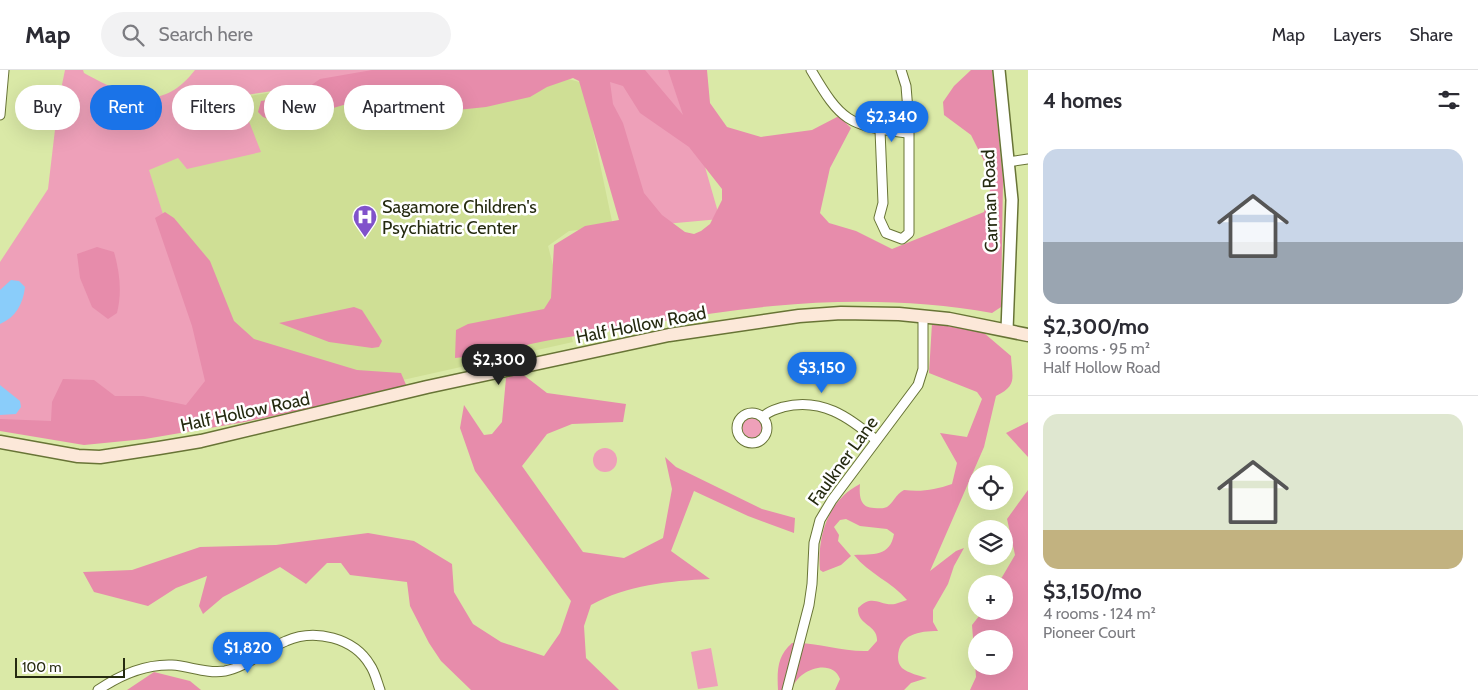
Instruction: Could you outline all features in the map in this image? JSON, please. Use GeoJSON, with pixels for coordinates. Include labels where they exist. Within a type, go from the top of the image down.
{"type":"FeatureCollection","features":[{"type":"Feature","properties":{"kind":"main road","name":"Half Hollow Road"},"geometry":{"type":"LineString","coordinates":[[0,442],[78,456],[100,456],[201,441],[427,387],[669,335],[821,314],[861,312],[923,316],[1028,335]]}},
{"type":"Feature","properties":{"kind":"street"},"geometry":{"type":"LineString","coordinates":[[0,115],[4,70]]}},
{"type":"Feature","properties":{"kind":"street"},"geometry":{"type":"LineString","coordinates":[[811,70],[831,103],[852,123],[880,130],[907,133]]}},
{"type":"Feature","properties":{"kind":"street"},"geometry":{"type":"LineString","coordinates":[[880,130],[883,203],[879,218],[886,233],[902,239],[909,233],[907,133],[909,123],[906,86],[901,70]]}},
{"type":"Feature","properties":{"kind":"street","name":"Carman Road"},"geometry":{"type":"LineString","coordinates":[[999,70],[1012,200],[1007,330]]}},
{"type":"Feature","properties":{"kind":"street"},"geometry":{"type":"LineString","coordinates":[[1008,162],[1028,159]]}},
{"type":"Feature","properties":{"kind":"street","name":"Faulkner Lane"},"geometry":{"type":"LineString","coordinates":[[787,690],[809,605],[814,543],[820,520],[832,500],[918,385],[924,354],[923,316]]}},
{"type":"Feature","properties":{"kind":"street"},"geometry":{"type":"LineString","coordinates":[[763,418],[770,411],[792,405],[813,404],[847,416],[876,440]]}},
{"type":"Feature","properties":{"kind":"street"},"geometry":{"type":"LineString","coordinates":[[98,690],[115,678],[154,666],[173,665],[212,672],[228,670],[288,640],[304,636],[323,636],[342,640],[357,651],[370,665],[380,690]]}},
{"type":"Feature","properties":{"kind":"shaded area"},"geometry":{"type":"Polygon","coordinates":[[[65,70],[83,70],[84,73],[107,85],[90,85],[90,130],[162,130],[162,95],[172,91],[172,130],[252,130],[261,152],[187,169],[178,158],[149,170],[228,419],[0,428],[0,262],[48,189],[55,130],[80,130],[80,85],[62,85],[65,70]]]}},
{"type":"Feature","properties":{"kind":"shaded area"},"geometry":{"type":"Polygon","coordinates":[[[195,70],[413,70],[313,85],[264,85],[264,92],[254,94],[254,85],[181,85],[195,70]]]}},
{"type":"Feature","properties":{"kind":"shaded area"},"geometry":{"type":"Polygon","coordinates":[[[372,70],[645,70],[683,115],[668,70],[707,70],[710,103],[727,127],[761,137],[812,130],[839,116],[851,128],[830,168],[820,213],[829,223],[856,231],[892,249],[984,212],[993,179],[971,135],[944,115],[943,102],[954,86],[971,70],[992,70],[1003,181],[1001,307],[992,313],[938,305],[883,302],[827,302],[773,306],[664,321],[455,358],[456,330],[468,324],[544,309],[551,298],[554,245],[585,226],[619,220],[579,81],[573,78],[547,87],[530,97],[486,107],[463,109],[463,85],[344,85],[344,105],[334,108],[334,85],[312,85],[320,79],[372,70]],[[610,82],[613,104],[623,123],[644,193],[662,215],[685,232],[694,234],[701,231],[710,224],[722,200],[722,189],[689,147],[640,113],[623,86],[610,82]]]}},
{"type":"Feature","properties":{"kind":"shaded area","name":"Sagamore Children's Psychiatric Center"},"geometry":{"type":"Polygon","coordinates":[[[413,70],[565,78],[583,83],[613,226],[569,231],[548,246],[573,342],[228,419],[136,130],[162,130],[162,110],[172,108],[172,130],[254,130],[254,95],[264,94],[264,130],[334,130],[334,85],[319,85],[413,70]]]}},
{"type":"Feature","properties":{"kind":"shaded area"},"geometry":{"type":"Polygon","coordinates":[[[581,70],[677,70],[720,219],[632,227],[581,70]]]}},
{"type":"Feature","properties":{"kind":"shaded area"},"geometry":{"type":"Polygon","coordinates":[[[261,101],[264,101],[264,117],[258,112],[261,101]]]}},
{"type":"Feature","properties":{"kind":"shaded area"},"geometry":{"type":"Polygon","coordinates":[[[165,212],[174,218],[210,261],[234,321],[254,339],[357,370],[401,373],[407,387],[245,422],[145,439],[84,445],[0,431],[0,419],[51,421],[52,402],[63,379],[94,380],[115,396],[143,396],[186,405],[205,381],[192,326],[155,218],[165,212]]]}},
{"type":"Feature","properties":{"kind":"shaded area"},"geometry":{"type":"Polygon","coordinates":[[[97,247],[114,252],[118,268],[120,290],[117,313],[108,319],[92,307],[80,278],[77,254],[97,247]]]}},
{"type":"Feature","properties":{"kind":"shaded area"},"geometry":{"type":"Polygon","coordinates":[[[354,307],[362,310],[382,341],[379,347],[372,348],[329,342],[279,323],[354,307]]]}},
{"type":"Feature","properties":{"kind":"shaded area"},"geometry":{"type":"Polygon","coordinates":[[[932,323],[984,333],[1011,356],[1011,384],[996,396],[984,447],[976,465],[968,465],[968,484],[930,571],[956,551],[964,548],[954,566],[948,584],[933,610],[933,622],[938,631],[911,635],[902,643],[899,649],[898,660],[902,668],[927,678],[911,683],[904,690],[835,690],[840,679],[836,672],[822,668],[814,669],[800,677],[792,690],[778,690],[779,664],[783,653],[792,643],[868,651],[877,641],[876,635],[861,618],[858,608],[868,601],[895,604],[907,600],[866,568],[854,555],[880,553],[889,547],[894,534],[887,529],[860,526],[846,519],[840,520],[834,527],[839,535],[838,541],[851,556],[841,565],[823,572],[820,570],[820,544],[832,509],[840,499],[860,484],[860,497],[863,504],[869,507],[884,508],[904,490],[928,490],[952,484],[957,463],[940,433],[967,437],[982,399],[977,392],[929,373],[932,323]]]}},
{"type":"Feature","properties":{"kind":"shaded area"},"geometry":{"type":"Polygon","coordinates":[[[521,373],[547,393],[626,404],[623,422],[572,424],[547,434],[522,466],[583,552],[624,558],[663,538],[672,489],[665,457],[676,467],[762,509],[795,518],[794,533],[748,516],[694,491],[671,551],[710,579],[649,585],[619,593],[591,605],[584,626],[586,658],[619,690],[471,690],[441,661],[429,643],[410,606],[407,582],[350,575],[341,563],[327,563],[306,584],[280,567],[223,597],[203,614],[199,606],[207,576],[176,588],[148,606],[94,592],[83,572],[132,570],[200,547],[276,545],[368,533],[414,541],[452,564],[454,592],[473,624],[501,642],[544,656],[560,633],[571,601],[475,471],[460,428],[464,405],[484,435],[492,434],[502,422],[506,378],[521,373]]]}},
{"type":"Feature","properties":{"kind":"shaded area"},"geometry":{"type":"Polygon","coordinates":[[[752,415],[761,419],[765,428],[761,437],[752,441],[743,437],[739,428],[743,419],[752,415]]]}},
{"type":"Feature","properties":{"kind":"shaded area"},"geometry":{"type":"Polygon","coordinates":[[[1028,422],[1028,457],[1006,433],[1028,422]]]}},
{"type":"Feature","properties":{"kind":"shaded area"},"geometry":{"type":"Polygon","coordinates":[[[605,448],[610,449],[616,455],[616,465],[610,471],[605,472],[600,471],[594,465],[593,460],[594,455],[600,449],[605,448]]]}},
{"type":"Feature","properties":{"kind":"shaded area"},"geometry":{"type":"Polygon","coordinates":[[[1028,490],[1028,690],[970,690],[976,675],[1013,675],[1013,630],[972,630],[972,625],[976,620],[1013,620],[1013,575],[1003,575],[1009,565],[1013,565],[1015,555],[1013,520],[1007,520],[1028,490]]]}},
{"type":"Feature","properties":{"kind":"shaded area"},"geometry":{"type":"Polygon","coordinates":[[[711,648],[718,686],[698,689],[691,652],[711,648]]]}},
{"type":"Feature","properties":{"kind":"shaded area"},"geometry":{"type":"Polygon","coordinates":[[[154,672],[190,681],[201,690],[127,690],[154,672]]]}},
{"type":"Feature","properties":{"kind":"water"},"geometry":{"type":"Polygon","coordinates":[[[11,280],[19,281],[25,287],[24,293],[18,309],[10,318],[0,324],[0,290],[11,280]]]}},
{"type":"Feature","properties":{"kind":"water"},"geometry":{"type":"Polygon","coordinates":[[[0,385],[20,401],[21,407],[16,414],[0,415],[0,385]]]}},
{"type":"Feature","properties":{"kind":"place","name":"Sagamore Children's Psychiatric Center"},"geometry":{"type":"Point","coordinates":[365,238]}}]}
